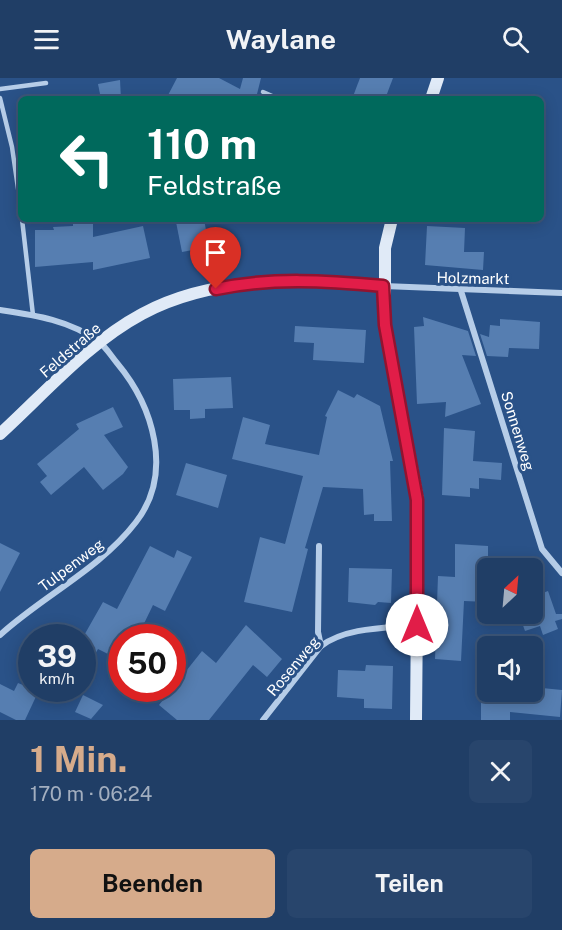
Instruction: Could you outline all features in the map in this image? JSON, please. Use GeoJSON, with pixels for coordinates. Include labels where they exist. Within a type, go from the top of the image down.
{"type":"FeatureCollection","features":[{"type":"Feature","properties":{"kind":"main road"},"geometry":{"type":"LineString","coordinates":[[432,96],[438,78]]}},
{"type":"Feature","properties":{"kind":"main road"},"geometry":{"type":"LineString","coordinates":[[391,222],[385,248],[383,286],[385,325],[417,500],[416,720]]}},
{"type":"Feature","properties":{"kind":"main road","name":"Feldstraße"},"geometry":{"type":"LineString","coordinates":[[0,434],[99,342],[143,313],[179,299],[228,286],[330,281],[383,286]]}},
{"type":"Feature","properties":{"kind":"street","name":"Holzmarkt"},"geometry":{"type":"LineString","coordinates":[[383,286],[461,291],[562,293]]}},
{"type":"Feature","properties":{"kind":"street","name":"Sonnenweg"},"geometry":{"type":"LineString","coordinates":[[461,291],[542,549],[562,573]]}},
{"type":"Feature","properties":{"kind":"street"},"geometry":{"type":"LineString","coordinates":[[0,310],[54,319],[99,342]]}},
{"type":"Feature","properties":{"kind":"street","name":"Tulpenweg"},"geometry":{"type":"LineString","coordinates":[[0,635],[110,552],[138,520],[153,492],[158,460],[150,422],[128,376],[99,342]]}},
{"type":"Feature","properties":{"kind":"street"},"geometry":{"type":"LineString","coordinates":[[319,546],[318,632],[321,646]]}},
{"type":"Feature","properties":{"kind":"street","name":"Rosenweg"},"geometry":{"type":"LineString","coordinates":[[263,720],[321,646],[332,639],[344,635],[417,625]]}},
{"type":"Feature","properties":{"kind":"lane"},"geometry":{"type":"LineString","coordinates":[[0,88],[46,83]]}},
{"type":"Feature","properties":{"kind":"lane"},"geometry":{"type":"LineString","coordinates":[[263,92],[272,96]]}},
{"type":"Feature","properties":{"kind":"lane"},"geometry":{"type":"LineString","coordinates":[[0,98],[8,124],[18,189]]}},
{"type":"Feature","properties":{"kind":"lane"},"geometry":{"type":"LineString","coordinates":[[22,222],[33,315]]}},
{"type":"Feature","properties":{"kind":"building"},"geometry":{"type":"Polygon","coordinates":[[[177,78],[219,78],[240,89],[243,78],[261,78],[256,96],[168,96],[177,78]]]}},
{"type":"Feature","properties":{"kind":"building"},"geometry":{"type":"Polygon","coordinates":[[[360,78],[393,78],[386,96],[353,96],[360,78]]]}},
{"type":"Feature","properties":{"kind":"building"},"geometry":{"type":"Polygon","coordinates":[[[120,80],[121,96],[100,96],[98,84],[120,80]]]}},
{"type":"Feature","properties":{"kind":"building"},"geometry":{"type":"Polygon","coordinates":[[[176,222],[205,222],[209,247],[182,252],[176,222]]]}},
{"type":"Feature","properties":{"kind":"building"},"geometry":{"type":"Polygon","coordinates":[[[73,223],[93,223],[93,237],[143,226],[150,258],[93,270],[93,262],[35,267],[35,230],[54,230],[53,227],[73,226],[73,223]]]}},
{"type":"Feature","properties":{"kind":"building"},"geometry":{"type":"Polygon","coordinates":[[[427,226],[465,228],[464,252],[484,252],[483,270],[425,265],[427,226]]]}},
{"type":"Feature","properties":{"kind":"building"},"geometry":{"type":"Polygon","coordinates":[[[423,317],[468,331],[476,356],[462,355],[481,404],[445,417],[446,402],[417,404],[414,327],[424,326],[423,317]]]}},
{"type":"Feature","properties":{"kind":"building"},"geometry":{"type":"Polygon","coordinates":[[[500,319],[540,322],[539,349],[509,348],[508,357],[487,356],[480,334],[489,337],[490,325],[500,326],[500,319]]]}},
{"type":"Feature","properties":{"kind":"building"},"geometry":{"type":"Polygon","coordinates":[[[295,326],[366,330],[364,363],[313,360],[314,343],[294,342],[295,326]]]}},
{"type":"Feature","properties":{"kind":"building"},"geometry":{"type":"Polygon","coordinates":[[[231,377],[233,408],[205,409],[205,418],[190,419],[190,410],[174,410],[173,379],[231,377]]]}},
{"type":"Feature","properties":{"kind":"building"},"geometry":{"type":"Polygon","coordinates":[[[338,390],[354,398],[357,394],[380,406],[393,461],[390,461],[392,521],[374,521],[374,514],[364,515],[363,489],[323,487],[305,548],[308,549],[292,612],[244,602],[260,537],[285,544],[303,476],[232,459],[243,417],[270,425],[265,444],[319,455],[327,417],[325,416],[338,390]]]}},
{"type":"Feature","properties":{"kind":"building"},"geometry":{"type":"Polygon","coordinates":[[[113,407],[123,427],[104,435],[128,467],[103,490],[84,467],[51,495],[40,482],[47,476],[37,464],[79,429],[76,424],[113,407]]]}},
{"type":"Feature","properties":{"kind":"building"},"geometry":{"type":"Polygon","coordinates":[[[444,428],[475,431],[473,461],[502,463],[501,480],[479,478],[479,489],[470,488],[470,497],[442,495],[444,428]]]}},
{"type":"Feature","properties":{"kind":"building"},"geometry":{"type":"Polygon","coordinates":[[[186,463],[227,475],[218,508],[176,495],[186,463]]]}},
{"type":"Feature","properties":{"kind":"building"},"geometry":{"type":"Polygon","coordinates":[[[0,543],[20,553],[0,592],[0,543]]]}},
{"type":"Feature","properties":{"kind":"building"},"geometry":{"type":"Polygon","coordinates":[[[455,544],[488,546],[488,558],[477,558],[477,602],[464,601],[461,661],[435,659],[438,576],[455,577],[455,544]]]}},
{"type":"Feature","properties":{"kind":"building"},"geometry":{"type":"Polygon","coordinates":[[[150,546],[174,558],[177,550],[192,557],[165,611],[153,605],[144,624],[108,624],[108,654],[98,649],[96,653],[96,624],[91,624],[103,602],[117,609],[150,546]]]}},
{"type":"Feature","properties":{"kind":"building"},"geometry":{"type":"Polygon","coordinates":[[[349,568],[392,569],[391,603],[378,602],[375,605],[348,602],[349,568]]]}},
{"type":"Feature","properties":{"kind":"building"},"geometry":{"type":"Polygon","coordinates":[[[548,591],[556,614],[562,614],[562,619],[555,621],[558,629],[543,635],[540,626],[525,631],[523,624],[543,624],[543,593],[548,591]]]}},
{"type":"Feature","properties":{"kind":"building"},"geometry":{"type":"Polygon","coordinates":[[[246,625],[282,659],[267,677],[253,665],[209,720],[177,720],[159,705],[161,702],[186,702],[186,671],[202,651],[216,663],[246,625]]]}},
{"type":"Feature","properties":{"kind":"building"},"geometry":{"type":"Polygon","coordinates":[[[366,665],[393,666],[392,709],[364,708],[364,699],[337,697],[338,670],[365,671],[366,665]]]}},
{"type":"Feature","properties":{"kind":"building"},"geometry":{"type":"Polygon","coordinates":[[[18,683],[18,702],[33,702],[25,720],[16,720],[0,712],[0,684],[14,691],[18,683]]]}},
{"type":"Feature","properties":{"kind":"building"},"geometry":{"type":"Polygon","coordinates":[[[543,688],[562,690],[560,717],[510,712],[510,720],[481,720],[481,702],[543,702],[543,688]]]}},
{"type":"Feature","properties":{"kind":"building"},"geometry":{"type":"Polygon","coordinates":[[[80,702],[96,702],[103,705],[91,719],[75,712],[80,702]]]}},
{"type":"Feature","properties":{"kind":"route"},"geometry":{"type":"LineString","coordinates":[[216,289],[266,283],[330,281],[383,286],[385,325],[417,500],[417,625]]}}]}
